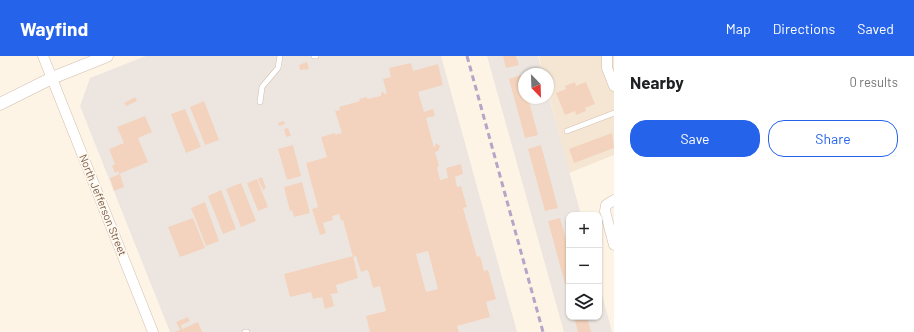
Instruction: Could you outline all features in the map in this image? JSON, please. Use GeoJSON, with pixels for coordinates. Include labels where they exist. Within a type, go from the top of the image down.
{"type":"FeatureCollection","features":[{"type":"Feature","properties":{"kind":"street","name":"North Jefferson Street"},"geometry":{"type":"LineString","coordinates":[[43,56],[153,332]]}},
{"type":"Feature","properties":{"kind":"street"},"geometry":{"type":"LineString","coordinates":[[0,104],[52,78],[106,56]]}},
{"type":"Feature","properties":{"kind":"street"},"geometry":{"type":"LineString","coordinates":[[607,56],[607,68],[614,86]]}},
{"type":"Feature","properties":{"kind":"street"},"geometry":{"type":"LineString","coordinates":[[614,200],[606,206],[605,211],[614,245]]}},
{"type":"Feature","properties":{"kind":"lane"},"geometry":{"type":"LineString","coordinates":[[260,102],[262,87],[278,68],[280,56]]}},
{"type":"Feature","properties":{"kind":"lane"},"geometry":{"type":"LineString","coordinates":[[567,131],[614,113]]}},
{"type":"Feature","properties":{"kind":"shaded area"},"geometry":{"type":"Polygon","coordinates":[[[146,56],[441,56],[517,332],[170,332],[80,106],[90,78],[146,56]]]}},
{"type":"Feature","properties":{"kind":"shaded area"},"geometry":{"type":"Polygon","coordinates":[[[487,56],[538,56],[541,68],[518,68],[518,104],[551,104],[580,212],[566,212],[566,320],[602,320],[602,294],[612,332],[564,332],[487,56]]]}},
{"type":"Feature","properties":{"kind":"shaded area"},"geometry":{"type":"Polygon","coordinates":[[[539,56],[614,56],[614,155],[569,173],[551,104],[554,104],[554,68],[542,68],[539,56]]]}},
{"type":"Feature","properties":{"kind":"building"},"geometry":{"type":"Polygon","coordinates":[[[503,56],[516,56],[519,65],[506,68],[503,56]]]}},
{"type":"Feature","properties":{"kind":"building"},"geometry":{"type":"Polygon","coordinates":[[[307,62],[309,69],[300,70],[299,65],[307,62]]]}},
{"type":"Feature","properties":{"kind":"building"},"geometry":{"type":"Polygon","coordinates":[[[411,63],[413,71],[438,64],[443,85],[418,92],[424,112],[433,109],[435,116],[426,118],[434,148],[436,143],[440,146],[438,151],[435,152],[439,166],[437,167],[440,180],[448,178],[446,168],[461,164],[463,174],[455,177],[457,187],[461,186],[467,207],[463,208],[477,257],[480,256],[484,271],[488,270],[496,299],[486,302],[490,317],[457,326],[459,332],[370,332],[366,316],[386,311],[380,286],[373,288],[368,270],[361,272],[356,256],[353,257],[343,220],[341,220],[339,214],[332,216],[333,220],[323,223],[326,233],[320,235],[312,209],[318,207],[306,163],[327,157],[321,137],[335,133],[335,135],[342,133],[335,111],[340,110],[339,107],[360,101],[359,99],[381,96],[381,93],[384,92],[387,94],[383,79],[391,77],[389,68],[411,63]],[[428,251],[416,254],[426,292],[438,289],[428,251]]]}},
{"type":"Feature","properties":{"kind":"building"},"geometry":{"type":"Polygon","coordinates":[[[518,76],[518,104],[530,104],[538,135],[525,138],[509,79],[518,76]]]}},
{"type":"Feature","properties":{"kind":"building"},"geometry":{"type":"Polygon","coordinates":[[[575,82],[576,86],[586,82],[595,104],[585,108],[586,111],[576,115],[575,111],[565,115],[556,93],[566,89],[565,86],[575,82]]]}},
{"type":"Feature","properties":{"kind":"building"},"geometry":{"type":"Polygon","coordinates":[[[135,97],[137,101],[126,106],[124,103],[135,97]]]}},
{"type":"Feature","properties":{"kind":"building"},"geometry":{"type":"Polygon","coordinates":[[[204,101],[219,140],[205,145],[190,107],[204,101]]]}},
{"type":"Feature","properties":{"kind":"building"},"geometry":{"type":"Polygon","coordinates":[[[185,109],[201,147],[186,153],[171,114],[185,109]]]}},
{"type":"Feature","properties":{"kind":"building"},"geometry":{"type":"Polygon","coordinates":[[[145,116],[152,132],[138,138],[148,162],[119,174],[118,171],[115,173],[112,166],[115,164],[109,149],[124,143],[117,127],[145,116]]]}},
{"type":"Feature","properties":{"kind":"building"},"geometry":{"type":"Polygon","coordinates":[[[284,121],[285,124],[279,126],[278,123],[284,121]]]}},
{"type":"Feature","properties":{"kind":"building"},"geometry":{"type":"Polygon","coordinates":[[[288,128],[291,136],[286,137],[284,129],[288,128]]]}},
{"type":"Feature","properties":{"kind":"building"},"geometry":{"type":"Polygon","coordinates":[[[612,133],[614,148],[574,163],[569,149],[612,133]]]}},
{"type":"Feature","properties":{"kind":"building"},"geometry":{"type":"Polygon","coordinates":[[[293,145],[301,176],[287,180],[278,149],[293,145]]]}},
{"type":"Feature","properties":{"kind":"building"},"geometry":{"type":"Polygon","coordinates":[[[541,145],[558,208],[545,211],[528,149],[541,145]]]}},
{"type":"Feature","properties":{"kind":"building"},"geometry":{"type":"Polygon","coordinates":[[[120,174],[124,187],[114,191],[110,178],[120,174]]]}},
{"type":"Feature","properties":{"kind":"building"},"geometry":{"type":"Polygon","coordinates":[[[262,177],[266,188],[263,190],[258,179],[262,177]]]}},
{"type":"Feature","properties":{"kind":"building"},"geometry":{"type":"Polygon","coordinates":[[[257,179],[268,207],[258,211],[247,183],[257,179]]]}},
{"type":"Feature","properties":{"kind":"building"},"geometry":{"type":"Polygon","coordinates":[[[302,182],[310,213],[294,217],[292,210],[290,211],[284,187],[302,182]]]}},
{"type":"Feature","properties":{"kind":"building"},"geometry":{"type":"Polygon","coordinates":[[[241,183],[256,221],[241,227],[226,189],[241,183]]]}},
{"type":"Feature","properties":{"kind":"building"},"geometry":{"type":"Polygon","coordinates":[[[221,190],[236,229],[223,234],[208,196],[221,190]]]}},
{"type":"Feature","properties":{"kind":"building"},"geometry":{"type":"Polygon","coordinates":[[[205,202],[219,241],[206,246],[191,208],[205,202]]]}},
{"type":"Feature","properties":{"kind":"building"},"geometry":{"type":"Polygon","coordinates":[[[193,218],[205,248],[180,257],[168,227],[193,218]]]}},
{"type":"Feature","properties":{"kind":"building"},"geometry":{"type":"Polygon","coordinates":[[[560,218],[566,239],[565,284],[548,221],[560,218]]]}},
{"type":"Feature","properties":{"kind":"building"},"geometry":{"type":"Polygon","coordinates":[[[353,256],[358,278],[336,285],[338,293],[331,294],[334,306],[325,309],[322,297],[313,299],[311,292],[290,297],[284,274],[353,256]]]}},
{"type":"Feature","properties":{"kind":"building"},"geometry":{"type":"Polygon","coordinates":[[[188,317],[190,321],[181,325],[182,329],[198,322],[202,332],[174,332],[180,330],[176,322],[188,317]]]}},
{"type":"Feature","properties":{"kind":"building"},"geometry":{"type":"Polygon","coordinates":[[[575,320],[588,320],[591,332],[578,332],[575,320]]]}},
{"type":"Feature","properties":{"kind":"railway"},"geometry":{"type":"LineString","coordinates":[[467,56],[543,332]]}}]}
